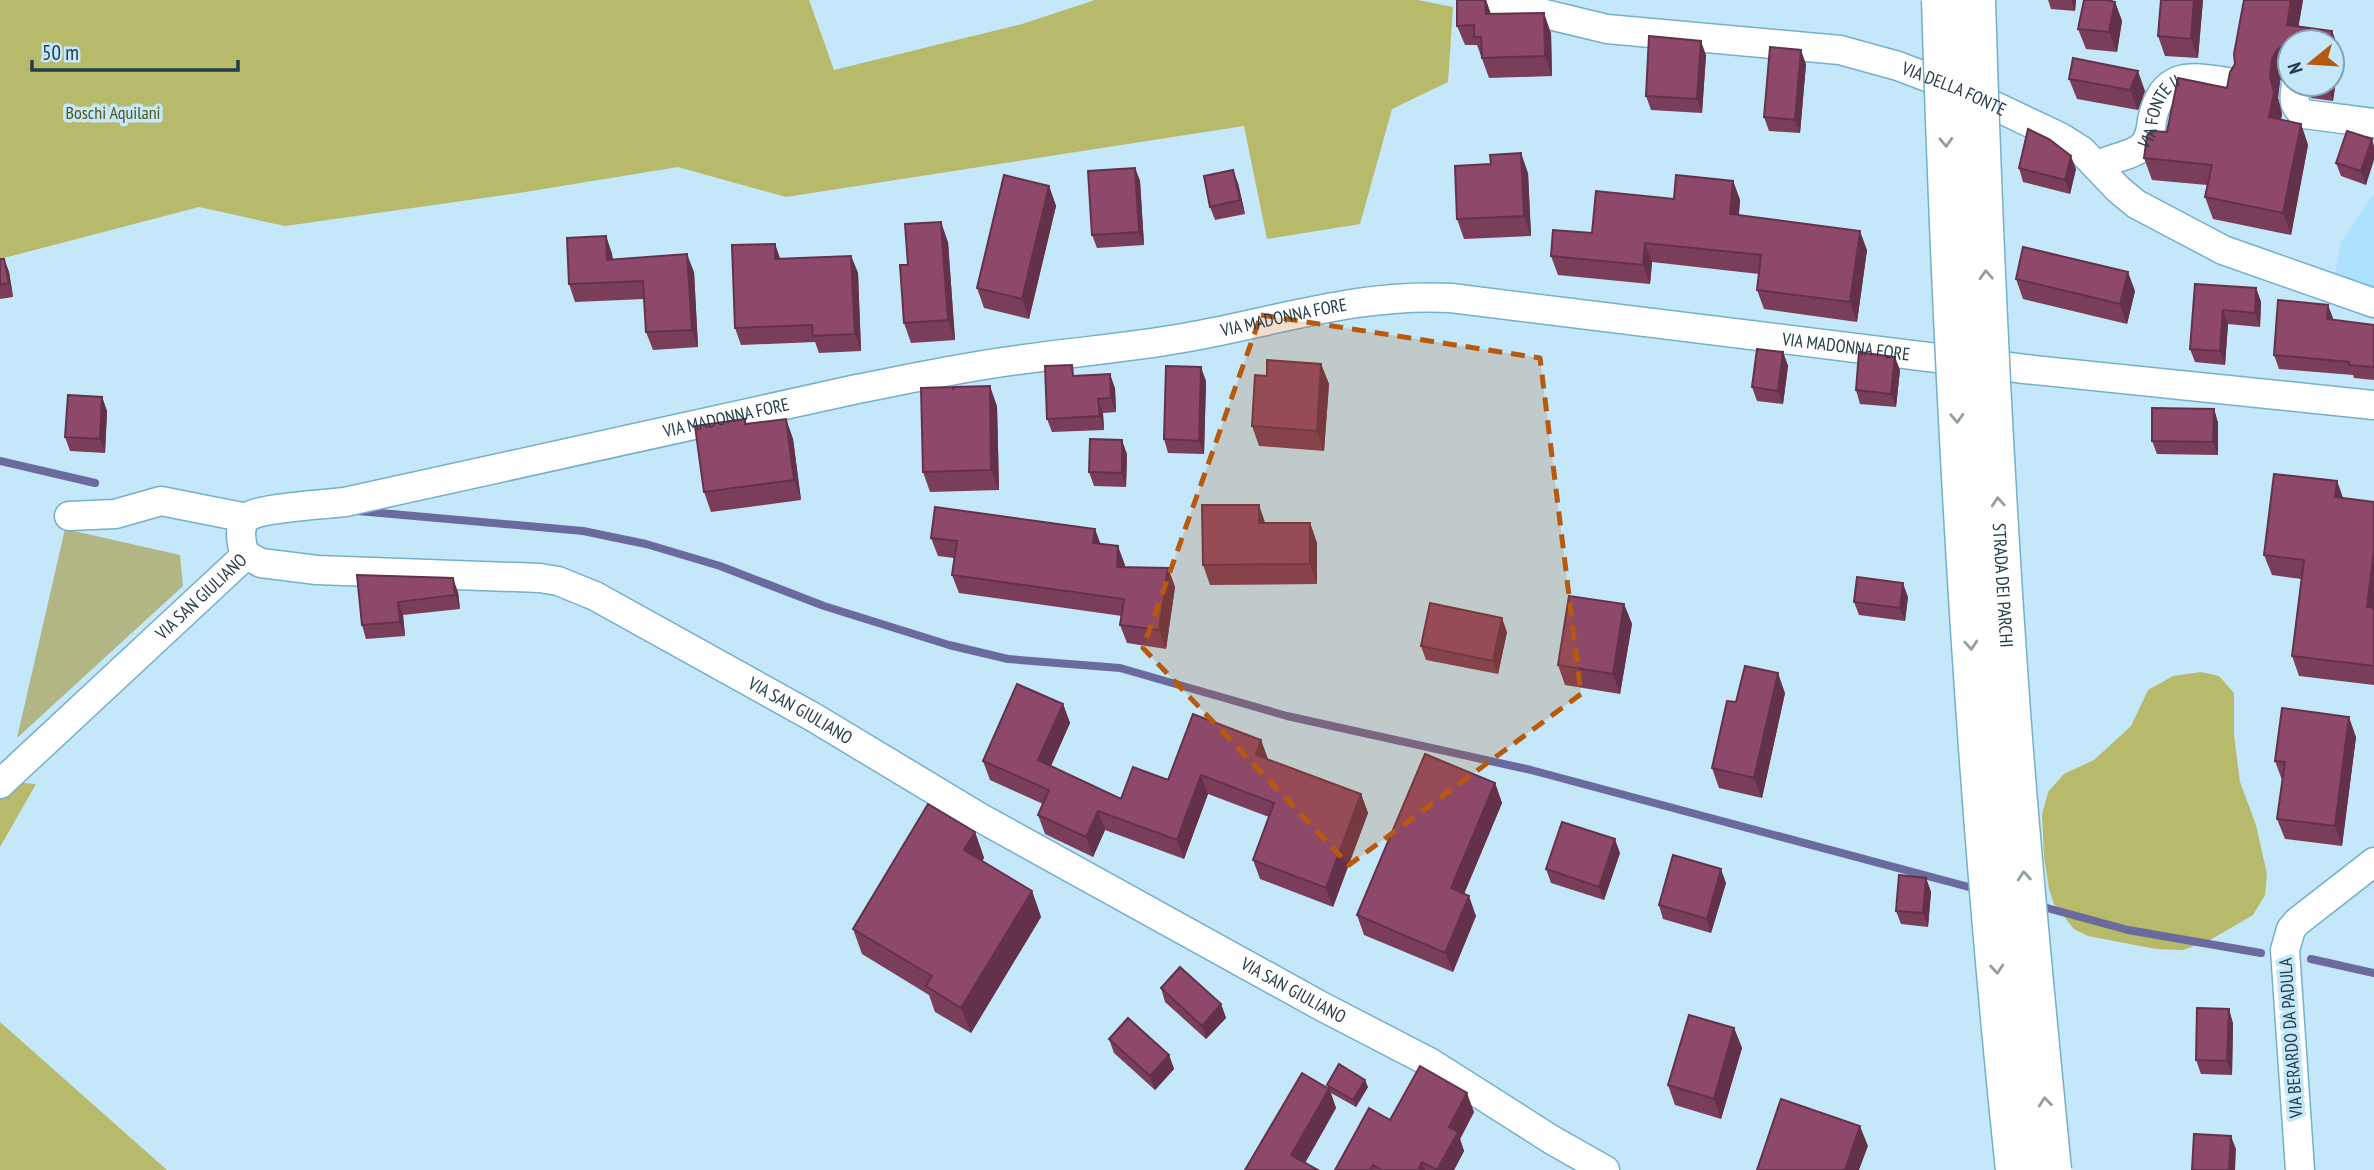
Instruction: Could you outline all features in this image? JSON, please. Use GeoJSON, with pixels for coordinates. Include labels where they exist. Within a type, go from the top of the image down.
{"type":"FeatureCollection","features":[{"type":"Feature","properties":{"kind":"highway","name":"STRADA DEI PARCHI"},"geometry":{"type":"LineString","coordinates":[[1941,0],[1960,483],[1976,712],[2015,1170]]}},
{"type":"Feature","properties":{"kind":"highway","name":"STRADA DEI PARCHI"},"geometry":{"type":"LineString","coordinates":[[1976,0],[1980,153],[2011,713],[2052,1170]]}},
{"type":"Feature","properties":{"kind":"street","name":"VIA DELLA FONTE"},"geometry":{"type":"LineString","coordinates":[[1487,0],[1626,32],[1840,50],[1875,58],[1937,80],[2020,117],[2071,144],[2136,204],[2194,235],[2244,258],[2374,303]]}},
{"type":"Feature","properties":{"kind":"street","name":"VIA FONTE II"},"geometry":{"type":"LineString","coordinates":[[2097,166],[2143,145],[2149,137],[2157,100],[2172,83],[2189,78],[2227,82]]}},
{"type":"Feature","properties":{"kind":"street"},"geometry":{"type":"LineString","coordinates":[[2294,98],[2297,109],[2304,114],[2374,122]]}},
{"type":"Feature","properties":{"kind":"street","name":"VIA MADONNA FORE"},"geometry":{"type":"LineString","coordinates":[[247,518],[261,511],[356,499],[940,372],[1182,338],[1361,302],[1412,296],[1451,298],[2025,369],[2374,405]]}},
{"type":"Feature","properties":{"kind":"street"},"geometry":{"type":"LineString","coordinates":[[69,516],[115,514],[161,501],[247,518],[243,525],[241,542],[246,555]]}},
{"type":"Feature","properties":{"kind":"street","name":"VIA SAN GIULIANO"},"geometry":{"type":"LineString","coordinates":[[0,784],[246,555],[261,563],[317,570],[520,576],[558,581],[576,588],[813,717],[1004,830],[1308,999],[1432,1063],[1552,1140],[1605,1170]]}},
{"type":"Feature","properties":{"kind":"street","name":"VIA BERARDO DA PADULA"},"geometry":{"type":"LineString","coordinates":[[2300,1170],[2285,950],[2288,937],[2297,922],[2374,862]]}},
{"type":"Feature","properties":{"kind":"highlighted area"},"geometry":{"type":"Polygon","coordinates":[[[1261,315],[1540,358],[1581,694],[1349,865],[1143,648],[1261,315]]]}},
{"type":"Feature","properties":{"kind":"shaded area"},"geometry":{"type":"Polygon","coordinates":[[[2374,193],[2374,293],[2334,278],[2342,241],[2374,193]]]}},
{"type":"Feature","properties":{"kind":"green space","name":"Boschi Aquilani"},"geometry":{"type":"Polygon","coordinates":[[[0,0],[809,0],[834,70],[1022,24],[1095,0],[1418,0],[1453,7],[1448,82],[1392,109],[1360,224],[1267,239],[1244,126],[786,197],[678,167],[519,193],[285,226],[199,207],[0,259],[0,0]]]}},
{"type":"Feature","properties":{"kind":"green space"},"geometry":{"type":"Polygon","coordinates":[[[65,529],[180,555],[183,586],[17,738],[65,529]]]}},
{"type":"Feature","properties":{"kind":"green space"},"geometry":{"type":"Polygon","coordinates":[[[2201,672],[2219,676],[2234,693],[2234,735],[2240,782],[2256,825],[2267,874],[2265,895],[2253,915],[2210,940],[2183,950],[2156,949],[2088,936],[2074,929],[2054,904],[2049,889],[2042,815],[2048,792],[2064,774],[2094,760],[2131,726],[2148,690],[2173,676],[2201,672]]]}},
{"type":"Feature","properties":{"kind":"green space"},"geometry":{"type":"Polygon","coordinates":[[[0,781],[36,784],[0,847],[0,781]]]}},
{"type":"Feature","properties":{"kind":"green space"},"geometry":{"type":"Polygon","coordinates":[[[0,1022],[167,1170],[0,1170],[0,1022]]]}},
{"type":"Feature","properties":{"kind":"building"},"geometry":{"type":"Polygon","coordinates":[[[1457,0],[1485,0],[1486,14],[1544,13],[1545,56],[1482,58],[1481,37],[1474,37],[1474,25],[1457,26],[1457,0]]]}},
{"type":"Feature","properties":{"kind":"building"},"geometry":{"type":"Polygon","coordinates":[[[2084,0],[2115,2],[2109,32],[2078,29],[2084,0]]]}},
{"type":"Feature","properties":{"kind":"building"},"geometry":{"type":"Polygon","coordinates":[[[2161,0],[2194,0],[2191,39],[2158,36],[2161,0]]]}},
{"type":"Feature","properties":{"kind":"building"},"geometry":{"type":"Polygon","coordinates":[[[2244,0],[2291,0],[2287,25],[2310,28],[2276,28],[2276,51],[2270,77],[2274,92],[2269,117],[2301,124],[2283,213],[2205,197],[2212,165],[2144,158],[2147,136],[2151,131],[2167,132],[2178,78],[2227,88],[2230,72],[2235,64],[2234,54],[2244,0]]]}},
{"type":"Feature","properties":{"kind":"building"},"geometry":{"type":"Polygon","coordinates":[[[1649,36],[1701,41],[1697,99],[1646,96],[1649,36]]]}},
{"type":"Feature","properties":{"kind":"building"},"geometry":{"type":"Polygon","coordinates":[[[1770,47],[1801,50],[1795,120],[1764,117],[1770,47]]]}},
{"type":"Feature","properties":{"kind":"building"},"geometry":{"type":"Polygon","coordinates":[[[2073,58],[2138,71],[2130,90],[2069,79],[2073,58]]]}},
{"type":"Feature","properties":{"kind":"building"},"geometry":{"type":"Polygon","coordinates":[[[2028,129],[2049,139],[2071,156],[2065,180],[2019,168],[2028,129]]]}},
{"type":"Feature","properties":{"kind":"building"},"geometry":{"type":"Polygon","coordinates":[[[2347,131],[2372,139],[2361,171],[2336,163],[2347,131]]]}},
{"type":"Feature","properties":{"kind":"building"},"geometry":{"type":"Polygon","coordinates":[[[1521,153],[1524,216],[1457,219],[1455,166],[1491,164],[1490,155],[1521,153]]]}},
{"type":"Feature","properties":{"kind":"building"},"geometry":{"type":"Polygon","coordinates":[[[1135,168],[1139,232],[1092,235],[1088,171],[1135,168]]]}},
{"type":"Feature","properties":{"kind":"building"},"geometry":{"type":"Polygon","coordinates":[[[1233,170],[1240,200],[1210,207],[1204,176],[1233,170]]]}},
{"type":"Feature","properties":{"kind":"building"},"geometry":{"type":"Polygon","coordinates":[[[1004,175],[1049,186],[1022,299],[977,288],[1004,175]]]}},
{"type":"Feature","properties":{"kind":"building"},"geometry":{"type":"Polygon","coordinates":[[[1676,175],[1733,181],[1730,214],[1860,231],[1850,302],[1757,290],[1761,255],[1645,243],[1643,265],[1551,256],[1553,230],[1592,233],[1596,191],[1674,199],[1676,175]]]}},
{"type":"Feature","properties":{"kind":"building"},"geometry":{"type":"Polygon","coordinates":[[[941,222],[948,320],[904,323],[900,265],[908,265],[905,224],[941,222]]]}},
{"type":"Feature","properties":{"kind":"building"},"geometry":{"type":"Polygon","coordinates":[[[606,236],[607,260],[687,254],[692,330],[646,332],[643,281],[569,284],[567,238],[606,236]]]}},
{"type":"Feature","properties":{"kind":"building"},"geometry":{"type":"Polygon","coordinates":[[[775,244],[775,259],[851,256],[855,334],[813,336],[812,325],[735,328],[732,245],[775,244]]]}},
{"type":"Feature","properties":{"kind":"building"},"geometry":{"type":"Polygon","coordinates":[[[2023,247],[2128,272],[2120,304],[2016,279],[2023,247]]]}},
{"type":"Feature","properties":{"kind":"building"},"geometry":{"type":"Polygon","coordinates":[[[0,259],[4,259],[9,283],[0,285],[0,259]]]}},
{"type":"Feature","properties":{"kind":"building"},"geometry":{"type":"Polygon","coordinates":[[[2195,284],[2256,288],[2255,313],[2223,310],[2220,351],[2190,349],[2195,284]]]}},
{"type":"Feature","properties":{"kind":"building"},"geometry":{"type":"Polygon","coordinates":[[[2278,300],[2328,305],[2327,319],[2374,325],[2374,367],[2274,355],[2278,300]]]}},
{"type":"Feature","properties":{"kind":"building"},"geometry":{"type":"Polygon","coordinates":[[[1757,349],[1783,352],[1778,391],[1752,387],[1757,349]]]}},
{"type":"Feature","properties":{"kind":"building"},"geometry":{"type":"Polygon","coordinates":[[[1859,352],[1895,357],[1891,394],[1856,390],[1859,352]]]}},
{"type":"Feature","properties":{"kind":"building"},"geometry":{"type":"Polygon","coordinates":[[[1267,360],[1321,364],[1317,431],[1252,426],[1255,375],[1267,376],[1267,360]]]}},
{"type":"Feature","properties":{"kind":"building"},"geometry":{"type":"Polygon","coordinates":[[[1072,365],[1073,376],[1110,374],[1111,398],[1098,399],[1100,416],[1047,419],[1045,366],[1072,365]]]}},
{"type":"Feature","properties":{"kind":"building"},"geometry":{"type":"Polygon","coordinates":[[[1166,366],[1201,367],[1199,441],[1164,439],[1166,366]]]}},
{"type":"Feature","properties":{"kind":"building"},"geometry":{"type":"Polygon","coordinates":[[[990,386],[991,470],[923,472],[921,388],[953,387],[953,390],[954,387],[990,386]]]}},
{"type":"Feature","properties":{"kind":"building"},"geometry":{"type":"Polygon","coordinates":[[[68,395],[102,397],[100,439],[65,437],[68,395]]]}},
{"type":"Feature","properties":{"kind":"building"},"geometry":{"type":"Polygon","coordinates":[[[2152,408],[2214,409],[2213,442],[2152,441],[2152,408]]]}},
{"type":"Feature","properties":{"kind":"building"},"geometry":{"type":"Polygon","coordinates":[[[745,419],[745,424],[786,419],[794,480],[704,492],[695,426],[745,419]]]}},
{"type":"Feature","properties":{"kind":"building"},"geometry":{"type":"Polygon","coordinates":[[[1090,439],[1122,440],[1122,473],[1089,472],[1090,439]]]}},
{"type":"Feature","properties":{"kind":"building"},"geometry":{"type":"Polygon","coordinates":[[[2274,474],[2337,481],[2335,497],[2374,502],[2374,551],[2367,607],[2374,608],[2374,666],[2292,656],[2304,560],[2264,555],[2274,474]]]}},
{"type":"Feature","properties":{"kind":"building"},"geometry":{"type":"Polygon","coordinates":[[[1202,505],[1259,505],[1259,523],[1310,523],[1310,564],[1203,565],[1202,505]]]}},
{"type":"Feature","properties":{"kind":"building"},"geometry":{"type":"Polygon","coordinates":[[[935,507],[1095,529],[1093,543],[1118,546],[1117,567],[1168,568],[1159,630],[1120,625],[1124,599],[952,575],[957,541],[931,538],[935,507]]]}},
{"type":"Feature","properties":{"kind":"building"},"geometry":{"type":"Polygon","coordinates":[[[357,575],[453,578],[455,595],[398,602],[400,622],[362,625],[357,575]]]}},
{"type":"Feature","properties":{"kind":"building"},"geometry":{"type":"Polygon","coordinates":[[[1857,577],[1903,583],[1900,608],[1854,602],[1857,577]]]}},
{"type":"Feature","properties":{"kind":"building"},"geometry":{"type":"Polygon","coordinates":[[[1569,596],[1624,604],[1613,674],[1558,665],[1569,596]]]}},
{"type":"Feature","properties":{"kind":"building"},"geometry":{"type":"Polygon","coordinates":[[[1430,603],[1502,618],[1493,661],[1421,646],[1430,603]]]}},
{"type":"Feature","properties":{"kind":"building"},"geometry":{"type":"Polygon","coordinates":[[[1745,666],[1778,673],[1754,778],[1712,768],[1727,701],[1736,702],[1745,666]]]}},
{"type":"Feature","properties":{"kind":"building"},"geometry":{"type":"Polygon","coordinates":[[[1017,684],[1063,704],[1038,760],[1121,799],[1133,767],[1168,780],[1193,714],[1261,740],[1256,755],[1361,794],[1326,888],[1253,860],[1274,803],[1201,775],[1177,840],[1098,811],[1086,837],[1038,815],[1049,790],[983,761],[1017,684]]]}},
{"type":"Feature","properties":{"kind":"building"},"geometry":{"type":"Polygon","coordinates":[[[2282,708],[2349,717],[2335,826],[2277,819],[2285,762],[2275,761],[2282,708]]]}},
{"type":"Feature","properties":{"kind":"building"},"geometry":{"type":"Polygon","coordinates":[[[1425,754],[1495,783],[1451,888],[1469,896],[1445,953],[1357,915],[1425,754]]]}},
{"type":"Feature","properties":{"kind":"building"},"geometry":{"type":"Polygon","coordinates":[[[928,804],[975,832],[964,850],[1032,891],[961,1008],[926,986],[932,976],[853,929],[928,804]]]}},
{"type":"Feature","properties":{"kind":"building"},"geometry":{"type":"Polygon","coordinates":[[[1562,822],[1615,839],[1599,887],[1546,869],[1562,822]]]}},
{"type":"Feature","properties":{"kind":"building"},"geometry":{"type":"Polygon","coordinates":[[[1673,855],[1721,869],[1707,919],[1659,905],[1673,855]]]}},
{"type":"Feature","properties":{"kind":"building"},"geometry":{"type":"Polygon","coordinates":[[[1899,875],[1926,878],[1923,913],[1896,911],[1899,875]]]}},
{"type":"Feature","properties":{"kind":"building"},"geometry":{"type":"Polygon","coordinates":[[[1180,967],[1221,1004],[1202,1026],[1161,988],[1180,967]]]}},
{"type":"Feature","properties":{"kind":"building"},"geometry":{"type":"Polygon","coordinates":[[[2197,1008],[2229,1009],[2227,1061],[2196,1060],[2197,1008]]]}},
{"type":"Feature","properties":{"kind":"building"},"geometry":{"type":"Polygon","coordinates":[[[1689,1015],[1734,1028],[1714,1099],[1668,1085],[1689,1015]]]}},
{"type":"Feature","properties":{"kind":"building"},"geometry":{"type":"Polygon","coordinates":[[[1128,1018],[1169,1055],[1150,1076],[1109,1039],[1128,1018]]]}},
{"type":"Feature","properties":{"kind":"building"},"geometry":{"type":"Polygon","coordinates":[[[1339,1064],[1365,1080],[1353,1100],[1327,1085],[1339,1064]]]}},
{"type":"Feature","properties":{"kind":"building"},"geometry":{"type":"Polygon","coordinates":[[[1420,1066],[1467,1093],[1449,1127],[1458,1132],[1437,1170],[1422,1162],[1418,1170],[1382,1170],[1373,1165],[1370,1170],[1335,1170],[1369,1108],[1390,1120],[1420,1066]]]}},
{"type":"Feature","properties":{"kind":"building"},"geometry":{"type":"Polygon","coordinates":[[[1302,1073],[1329,1089],[1291,1155],[1318,1170],[1245,1170],[1302,1073]]]}},
{"type":"Feature","properties":{"kind":"building"},"geometry":{"type":"Polygon","coordinates":[[[1781,1099],[1860,1126],[1845,1170],[1757,1170],[1781,1099]]]}},
{"type":"Feature","properties":{"kind":"building"},"geometry":{"type":"Polygon","coordinates":[[[2194,1134],[2231,1136],[2229,1170],[2192,1170],[2194,1134]]]}},
{"type":"Feature","properties":{"kind":"waterway"},"geometry":{"type":"LineString","coordinates":[[0,461],[95,483]]}},
{"type":"Feature","properties":{"kind":"waterway"},"geometry":{"type":"LineString","coordinates":[[358,511],[583,531],[646,544],[720,566],[824,606],[949,645],[1008,659],[1120,668],[1287,716],[1531,770],[1980,890]]}},
{"type":"Feature","properties":{"kind":"waterway"},"geometry":{"type":"LineString","coordinates":[[2036,905],[2128,930],[2261,953]]}},
{"type":"Feature","properties":{"kind":"waterway"},"geometry":{"type":"LineString","coordinates":[[2311,959],[2374,973]]}}]}
